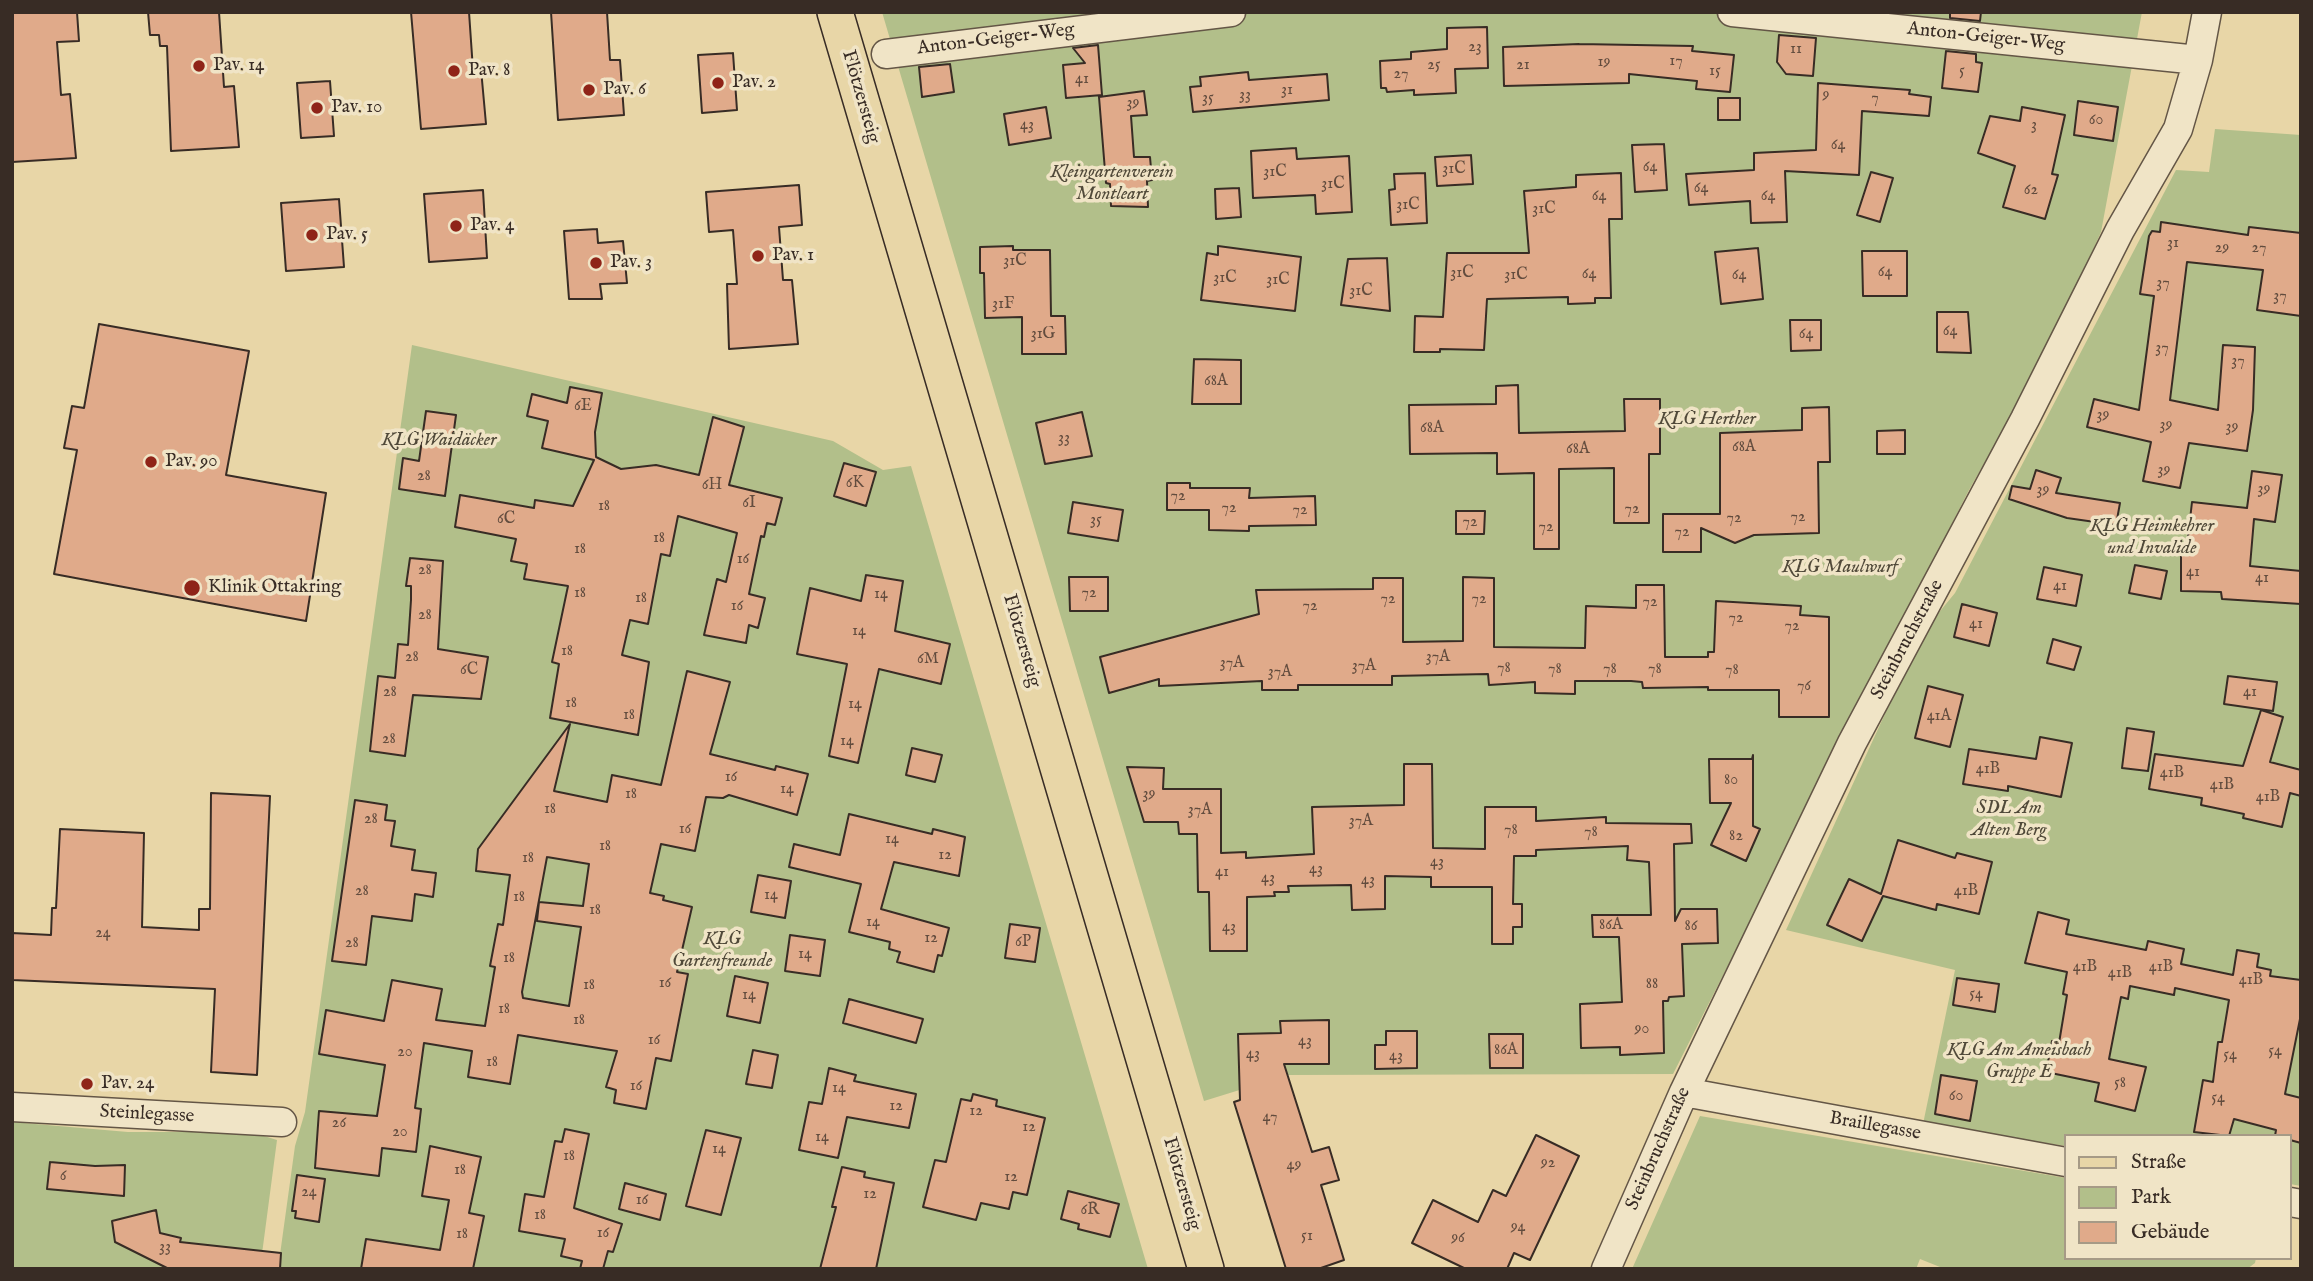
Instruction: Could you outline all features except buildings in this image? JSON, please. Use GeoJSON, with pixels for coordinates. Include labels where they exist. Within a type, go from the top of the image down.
{"type":"FeatureCollection","features":[{"type":"Feature","properties":{"kind":"main road","name":"Flötzersteig"},"geometry":{"type":"LineString","coordinates":[[835,12],[1206,1269]]}},
{"type":"Feature","properties":{"kind":"street","name":"Anton-Geiger-Weg"},"geometry":{"type":"LineString","coordinates":[[886,54],[1231,12]]}},
{"type":"Feature","properties":{"kind":"street","name":"Anton-Geiger-Weg"},"geometry":{"type":"LineString","coordinates":[[1732,12],[2198,60]]}},
{"type":"Feature","properties":{"kind":"street","name":"Steinbruchstraße"},"geometry":{"type":"LineString","coordinates":[[1606,1269],[1684,1092],[1852,743],[2025,419],[2120,230],[2178,129],[2198,60],[2207,12]]}},
{"type":"Feature","properties":{"kind":"street","name":"Braillegasse"},"geometry":{"type":"LineString","coordinates":[[1684,1092],[2064,1162]]}},
{"type":"Feature","properties":{"kind":"street","name":"Steinlegasse"},"geometry":{"type":"LineString","coordinates":[[12,1108],[282,1122]]}},
{"type":"Feature","properties":{"kind":"green space"},"geometry":{"type":"Polygon","coordinates":[[[882,12],[2142,12],[2101,232],[2047,353],[1969,490],[1673,1074],[1288,1075],[1204,1101],[882,12]]]}},
{"type":"Feature","properties":{"kind":"green space"},"geometry":{"type":"Polygon","coordinates":[[[2215,129],[2301,135],[2301,1186],[2292,1184],[2292,1134],[2064,1134],[2064,1146],[1923,1124],[1955,970],[1786,930],[1922,633],[1955,593],[2176,170],[2209,172],[2215,129]]]}},
{"type":"Feature","properties":{"kind":"green space","name":"KLG Gartenfreunde"},"geometry":{"type":"Polygon","coordinates":[[[412,345],[833,441],[883,470],[911,466],[1148,1269],[278,1269],[295,1146],[305,1112],[412,345]]]}},
{"type":"Feature","properties":{"kind":"green space"},"geometry":{"type":"Polygon","coordinates":[[[1700,1116],[2064,1178],[2064,1260],[2256,1260],[2247,1269],[1945,1269],[1920,1259],[1916,1269],[1632,1269],[1700,1116]]]}},
{"type":"Feature","properties":{"kind":"green space"},"geometry":{"type":"Polygon","coordinates":[[[12,1122],[128,1132],[251,1132],[277,1140],[260,1269],[12,1269],[12,1122]]]}},
{"type":"Feature","properties":{"kind":"place","name":"Pav. 14"},"geometry":{"type":"Point","coordinates":[199,66]}},
{"type":"Feature","properties":{"kind":"place","name":"Pav. 8"},"geometry":{"type":"Point","coordinates":[454,71]}},
{"type":"Feature","properties":{"kind":"place","name":"Pav. 2"},"geometry":{"type":"Point","coordinates":[718,83]}},
{"type":"Feature","properties":{"kind":"place","name":"Pav. 6"},"geometry":{"type":"Point","coordinates":[589,90]}},
{"type":"Feature","properties":{"kind":"place","name":"Pav. 10"},"geometry":{"type":"Point","coordinates":[317,108]}},
{"type":"Feature","properties":{"kind":"place","name":"Pav. 4"},"geometry":{"type":"Point","coordinates":[456,226]}},
{"type":"Feature","properties":{"kind":"place","name":"Pav. 5"},"geometry":{"type":"Point","coordinates":[312,235]}},
{"type":"Feature","properties":{"kind":"place","name":"Pav. 1"},"geometry":{"type":"Point","coordinates":[758,256]}},
{"type":"Feature","properties":{"kind":"place","name":"Pav. 3"},"geometry":{"type":"Point","coordinates":[596,263]}},
{"type":"Feature","properties":{"kind":"place","name":"Pav. 90"},"geometry":{"type":"Point","coordinates":[151,462]}},
{"type":"Feature","properties":{"kind":"place","name":"Klinik Ottakring"},"geometry":{"type":"Point","coordinates":[192,588]}},
{"type":"Feature","properties":{"kind":"place","name":"Pav. 24"},"geometry":{"type":"Point","coordinates":[87,1084]}},
{"type":"Feature","properties":{"kind":"park label","name":"Kleingartenverein Montleart"},"geometry":{"type":"Point","coordinates":[1112,184]}},
{"type":"Feature","properties":{"kind":"park label","name":"KLG Herther"},"geometry":{"type":"Point","coordinates":[1707,420]}},
{"type":"Feature","properties":{"kind":"park label","name":"KLG Waidäcker"},"geometry":{"type":"Point","coordinates":[439,441]}},
{"type":"Feature","properties":{"kind":"park label","name":"KLG Heimkehrer und Invalide"},"geometry":{"type":"Point","coordinates":[2152,538]}},
{"type":"Feature","properties":{"kind":"park label","name":"KLG Maulwurf"},"geometry":{"type":"Point","coordinates":[1840,568]}},
{"type":"Feature","properties":{"kind":"park label","name":"SDL Am Alten Berg"},"geometry":{"type":"Point","coordinates":[2009,820]}},
{"type":"Feature","properties":{"kind":"park label","name":"KLG Am Ameisbach Gruppe E"},"geometry":{"type":"Point","coordinates":[2019,1062]}}]}
